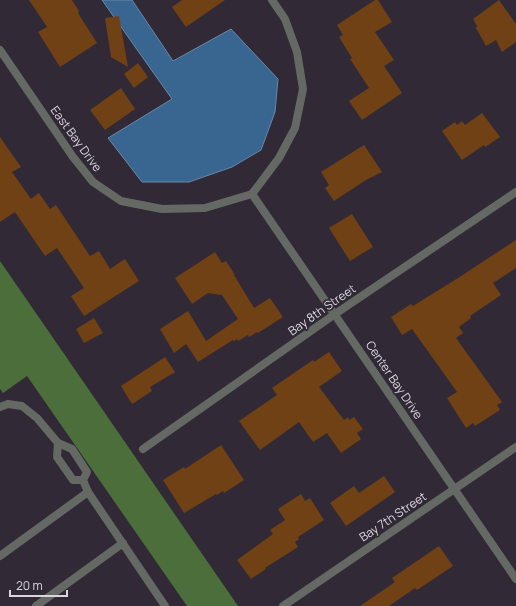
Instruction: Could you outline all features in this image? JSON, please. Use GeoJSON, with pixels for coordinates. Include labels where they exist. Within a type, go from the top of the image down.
{"type":"FeatureCollection","features":[{"type":"Feature","properties":{"kind":"street"},"geometry":{"type":"LineString","coordinates":[[252,194],[279,158],[295,128],[303,89],[297,52],[285,19],[272,0]]}},
{"type":"Feature","properties":{"kind":"street","name":"East Bay Drive"},"geometry":{"type":"LineString","coordinates":[[0,50],[77,162],[93,182],[121,201],[162,209],[205,208],[252,194]]}},
{"type":"Feature","properties":{"kind":"street","name":"Bay 8th Street"},"geometry":{"type":"LineString","coordinates":[[143,449],[335,314],[516,192]]}},
{"type":"Feature","properties":{"kind":"street","name":"Center Bay Drive"},"geometry":{"type":"LineString","coordinates":[[252,194],[516,579]]}},
{"type":"Feature","properties":{"kind":"street"},"geometry":{"type":"LineString","coordinates":[[0,408],[8,404],[22,406],[37,418],[58,443],[72,449],[87,472],[83,480],[88,492],[165,606]]}},
{"type":"Feature","properties":{"kind":"street"},"geometry":{"type":"LineString","coordinates":[[58,443],[57,457],[73,480],[83,480]]}},
{"type":"Feature","properties":{"kind":"street","name":"Bay 7th Street"},"geometry":{"type":"LineString","coordinates":[[283,606],[516,448]]}},
{"type":"Feature","properties":{"kind":"street"},"geometry":{"type":"LineString","coordinates":[[0,556],[88,492]]}},
{"type":"Feature","properties":{"kind":"street"},"geometry":{"type":"LineString","coordinates":[[36,606],[123,543]]}},
{"type":"Feature","properties":{"kind":"green space"},"geometry":{"type":"Polygon","coordinates":[[[0,261],[238,606],[187,606],[27,376],[3,393],[0,389],[0,261]]]}},
{"type":"Feature","properties":{"kind":"water"},"geometry":{"type":"Polygon","coordinates":[[[102,0],[132,0],[173,61],[231,29],[278,79],[275,112],[261,150],[232,167],[189,182],[142,182],[108,138],[172,99],[102,0]]]}},
{"type":"Feature","properties":{"kind":"building"},"geometry":{"type":"Polygon","coordinates":[[[29,0],[72,0],[79,11],[78,13],[97,43],[60,67],[38,32],[47,27],[29,0]]]}},
{"type":"Feature","properties":{"kind":"building"},"geometry":{"type":"Polygon","coordinates":[[[182,0],[225,0],[186,27],[172,7],[182,0]]]}},
{"type":"Feature","properties":{"kind":"building"},"geometry":{"type":"Polygon","coordinates":[[[375,0],[378,0],[392,22],[375,32],[394,60],[384,66],[402,93],[362,120],[349,101],[369,88],[350,59],[352,58],[339,37],[343,35],[337,25],[375,0]]]}},
{"type":"Feature","properties":{"kind":"building"},"geometry":{"type":"Polygon","coordinates":[[[499,0],[516,24],[516,42],[502,52],[496,40],[486,46],[476,28],[477,26],[473,19],[499,0]]]}},
{"type":"Feature","properties":{"kind":"building"},"geometry":{"type":"Polygon","coordinates":[[[119,16],[128,67],[111,57],[105,18],[119,16]]]}},
{"type":"Feature","properties":{"kind":"building"},"geometry":{"type":"Polygon","coordinates":[[[138,63],[148,77],[134,88],[124,74],[138,63]]]}},
{"type":"Feature","properties":{"kind":"building"},"geometry":{"type":"Polygon","coordinates":[[[121,88],[135,109],[105,130],[90,110],[121,88]]]}},
{"type":"Feature","properties":{"kind":"building"},"geometry":{"type":"Polygon","coordinates":[[[482,113],[500,137],[485,147],[484,145],[462,160],[442,131],[455,122],[457,125],[462,121],[465,125],[482,113]]]}},
{"type":"Feature","properties":{"kind":"building"},"geometry":{"type":"Polygon","coordinates":[[[0,137],[21,167],[12,172],[31,199],[39,193],[50,209],[56,205],[90,256],[99,251],[110,269],[125,259],[139,281],[84,316],[71,296],[84,288],[57,248],[45,256],[15,212],[0,222],[0,137]]]}},
{"type":"Feature","properties":{"kind":"building"},"geometry":{"type":"Polygon","coordinates":[[[364,145],[382,172],[366,180],[334,201],[325,188],[329,185],[321,172],[364,145]]]}},
{"type":"Feature","properties":{"kind":"building"},"geometry":{"type":"Polygon","coordinates":[[[352,214],[373,247],[350,261],[329,228],[352,214]]]}},
{"type":"Feature","properties":{"kind":"building"},"geometry":{"type":"Polygon","coordinates":[[[516,240],[516,268],[493,283],[501,295],[470,316],[471,318],[459,327],[463,333],[456,338],[502,402],[497,405],[500,410],[475,426],[473,423],[466,428],[447,398],[457,392],[412,329],[402,335],[391,317],[411,304],[413,306],[516,240]]]}},
{"type":"Feature","properties":{"kind":"building"},"geometry":{"type":"Polygon","coordinates":[[[215,252],[222,263],[226,261],[254,308],[270,298],[283,317],[258,333],[257,332],[249,337],[248,335],[238,341],[237,339],[234,341],[233,340],[198,362],[186,344],[174,353],[160,329],[188,311],[206,341],[238,319],[222,295],[208,293],[192,304],[175,278],[215,252]]]}},
{"type":"Feature","properties":{"kind":"building"},"geometry":{"type":"Polygon","coordinates":[[[94,318],[103,333],[84,343],[76,329],[94,318]]]}},
{"type":"Feature","properties":{"kind":"building"},"geometry":{"type":"Polygon","coordinates":[[[329,352],[342,371],[319,387],[344,420],[348,417],[349,420],[354,417],[363,429],[357,433],[361,439],[341,453],[327,433],[313,442],[299,422],[260,450],[239,421],[277,395],[272,388],[313,360],[314,362],[329,352]]]}},
{"type":"Feature","properties":{"kind":"building"},"geometry":{"type":"Polygon","coordinates":[[[165,357],[175,372],[150,387],[152,391],[132,404],[121,386],[165,357]]]}},
{"type":"Feature","properties":{"kind":"building"},"geometry":{"type":"Polygon","coordinates":[[[221,445],[244,480],[224,493],[223,491],[217,495],[216,494],[184,513],[163,480],[184,467],[185,469],[221,445]]]}},
{"type":"Feature","properties":{"kind":"building"},"geometry":{"type":"Polygon","coordinates":[[[384,476],[395,492],[346,526],[330,503],[354,486],[359,493],[384,476]]]}},
{"type":"Feature","properties":{"kind":"building"},"geometry":{"type":"Polygon","coordinates":[[[301,494],[305,501],[310,498],[324,520],[298,537],[299,539],[295,542],[298,547],[265,568],[266,569],[251,579],[237,560],[273,534],[270,530],[285,520],[278,509],[301,494]]]}},
{"type":"Feature","properties":{"kind":"building"},"geometry":{"type":"Polygon","coordinates":[[[439,546],[453,566],[417,590],[415,588],[389,606],[360,606],[395,582],[392,578],[439,546]]]}}]}
